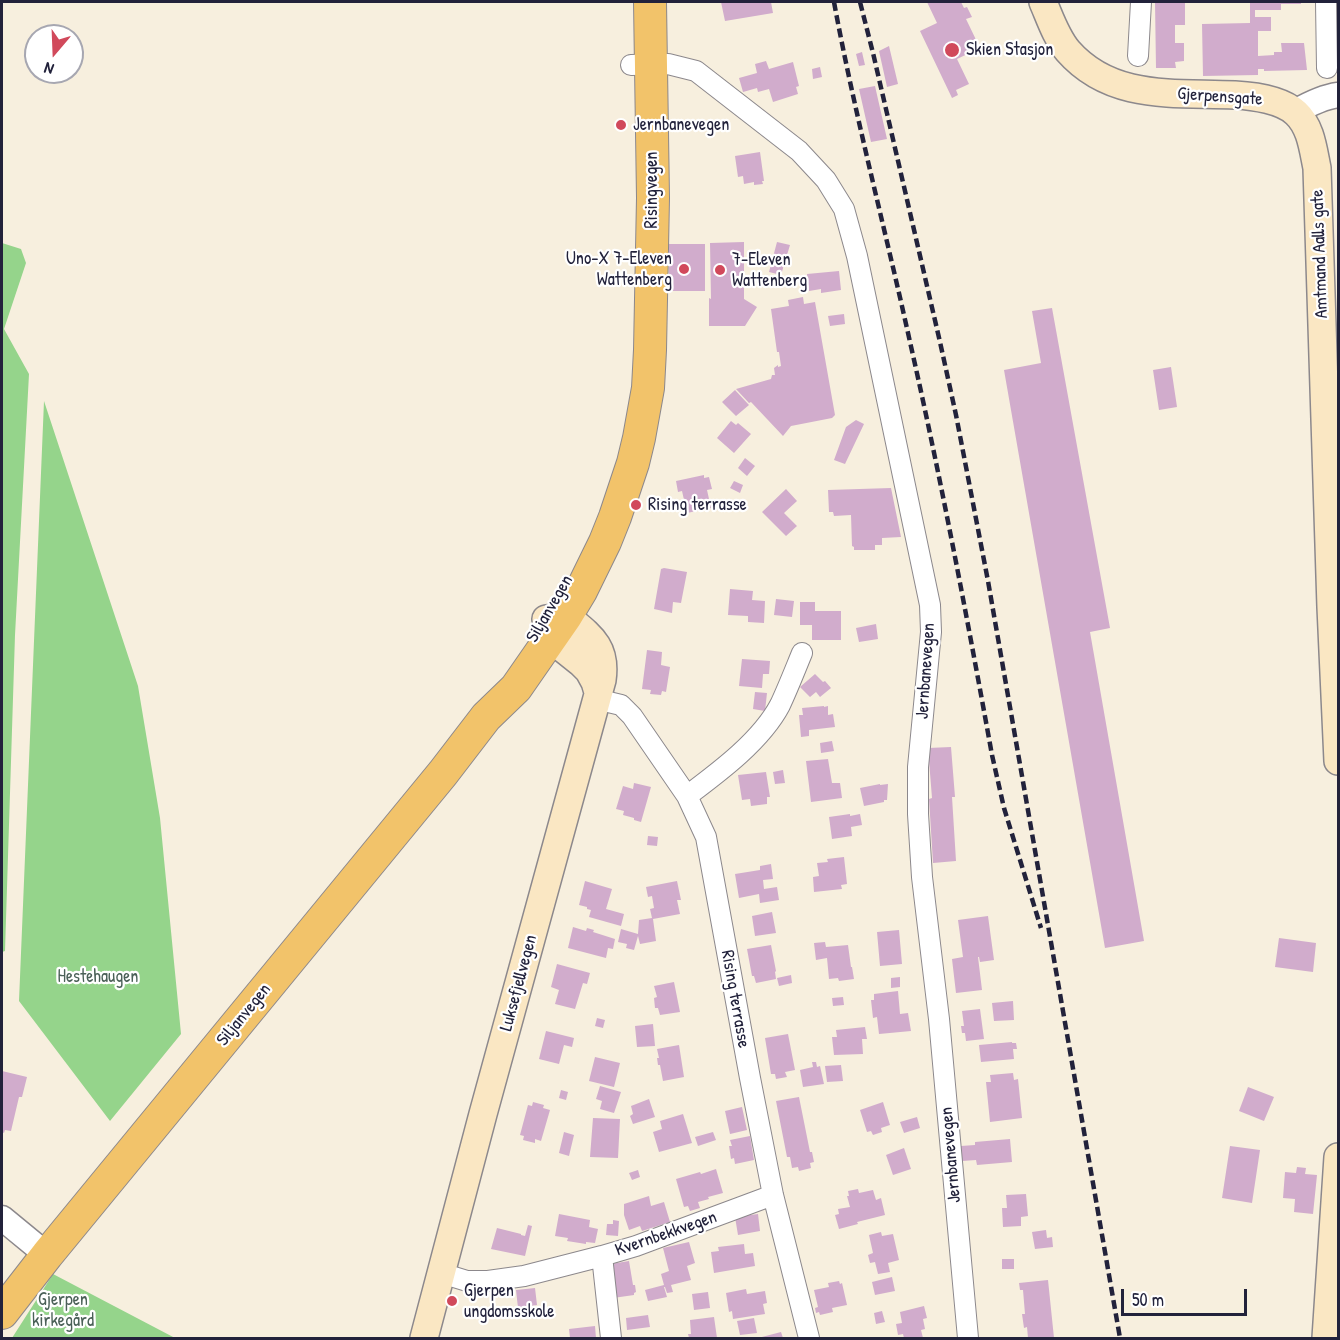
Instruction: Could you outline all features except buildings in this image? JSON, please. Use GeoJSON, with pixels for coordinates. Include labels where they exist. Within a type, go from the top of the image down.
{"type":"FeatureCollection","features":[{"type":"Feature","properties":{"kind":"main road","name":"Risingvegen"},"geometry":{"type":"LineString","coordinates":[[630,2],[641,65]]}},
{"type":"Feature","properties":{"kind":"main road","name":"Risingvegen"},"geometry":{"type":"LineString","coordinates":[[610,506],[630,386],[633,114],[650,2]]}},
{"type":"Feature","properties":{"kind":"main road","name":"Gjerpensgate"},"geometry":{"type":"LineString","coordinates":[[1043,2],[1067,50],[1096,75],[1148,92],[1251,95],[1272,101],[1295,112]]}},
{"type":"Feature","properties":{"kind":"main road","name":"Amtmand Aalls gate"},"geometry":{"type":"LineString","coordinates":[[1295,112],[1306,126],[1317,168],[1330,296],[1331,607],[1338,761]]}},
{"type":"Feature","properties":{"kind":"main road","name":"Siljanvegen"},"geometry":{"type":"LineString","coordinates":[[2,1313],[486,717],[505,682],[555,625],[576,563],[610,506]]}},
{"type":"Feature","properties":{"kind":"main road"},"geometry":{"type":"LineString","coordinates":[[555,625],[589,671],[597,696]]}},
{"type":"Feature","properties":{"kind":"main road","name":"Luksefjellvegen"},"geometry":{"type":"LineString","coordinates":[[423,1338],[597,696]]}},
{"type":"Feature","properties":{"kind":"main road"},"geometry":{"type":"LineString","coordinates":[[1326,1338],[1338,1157]]}},
{"type":"Feature","properties":{"kind":"street"},"geometry":{"type":"LineString","coordinates":[[1138,56],[1141,2]]}},
{"type":"Feature","properties":{"kind":"street"},"geometry":{"type":"LineString","coordinates":[[1326,2],[1327,68]]}},
{"type":"Feature","properties":{"kind":"street","name":"Jernbanevegen"},"geometry":{"type":"LineString","coordinates":[[641,65],[668,64],[696,71],[799,151],[826,180],[844,209],[857,256],[930,605],[931,632],[918,767],[918,814],[922,877],[939,1019],[968,1338]]}},
{"type":"Feature","properties":{"kind":"street"},"geometry":{"type":"LineString","coordinates":[[1295,112],[1322,99],[1338,95]]}},
{"type":"Feature","properties":{"kind":"street"},"geometry":{"type":"LineString","coordinates":[[687,795],[724,768],[761,731],[779,706],[802,653]]}},
{"type":"Feature","properties":{"kind":"street","name":"Rising terrasse"},"geometry":{"type":"LineString","coordinates":[[597,696],[621,705],[632,716],[687,795],[706,837],[773,1195],[809,1338]]}},
{"type":"Feature","properties":{"kind":"street","name":"Kvernbekkvegen"},"geometry":{"type":"LineString","coordinates":[[611,1338],[602,1256],[773,1195]]}},
{"type":"Feature","properties":{"kind":"street"},"geometry":{"type":"LineString","coordinates":[[2,1218],[47,1255]]}},
{"type":"Feature","properties":{"kind":"street"},"geometry":{"type":"LineString","coordinates":[[441,1273],[467,1281],[488,1281],[524,1276],[602,1256]]}},
{"type":"Feature","properties":{"kind":"green space"},"geometry":{"type":"Polygon","coordinates":[[[2,243],[21,249],[26,263],[4,329],[29,374],[15,635],[5,951],[2,952],[2,243]]]}},
{"type":"Feature","properties":{"kind":"green space","name":"Hestehaugen"},"geometry":{"type":"Polygon","coordinates":[[[44,401],[138,686],[160,818],[181,1034],[110,1121],[19,1001],[44,401]]]}},
{"type":"Feature","properties":{"kind":"green space","name":"Gjerpen kirkegård"},"geometry":{"type":"Polygon","coordinates":[[[53,1274],[175,1338],[12,1338],[53,1274]]]}},
{"type":"Feature","properties":{"kind":"railway"},"geometry":{"type":"LineString","coordinates":[[834,2],[932,445],[992,755],[1004,808],[1041,928]]}},
{"type":"Feature","properties":{"kind":"railway"},"geometry":{"type":"LineString","coordinates":[[860,2],[956,415],[988,581],[1120,1338]]}},
{"type":"Feature","properties":{"kind":"place","name":"Skien Stasjon"},"geometry":{"type":"Point","coordinates":[952,50]}},
{"type":"Feature","properties":{"kind":"place","name":"Jernbanevegen"},"geometry":{"type":"Point","coordinates":[621,125]}},
{"type":"Feature","properties":{"kind":"place","name":"Uno-X 7-Eleven Wattenberg"},"geometry":{"type":"Point","coordinates":[684,269]}},
{"type":"Feature","properties":{"kind":"place","name":"7-Eleven Wattenberg"},"geometry":{"type":"Point","coordinates":[720,270]}},
{"type":"Feature","properties":{"kind":"place","name":"Rising terrasse"},"geometry":{"type":"Point","coordinates":[636,505]}},
{"type":"Feature","properties":{"kind":"place","name":"Gjerpen ungdomsskole"},"geometry":{"type":"Point","coordinates":[452,1301]}}]}
